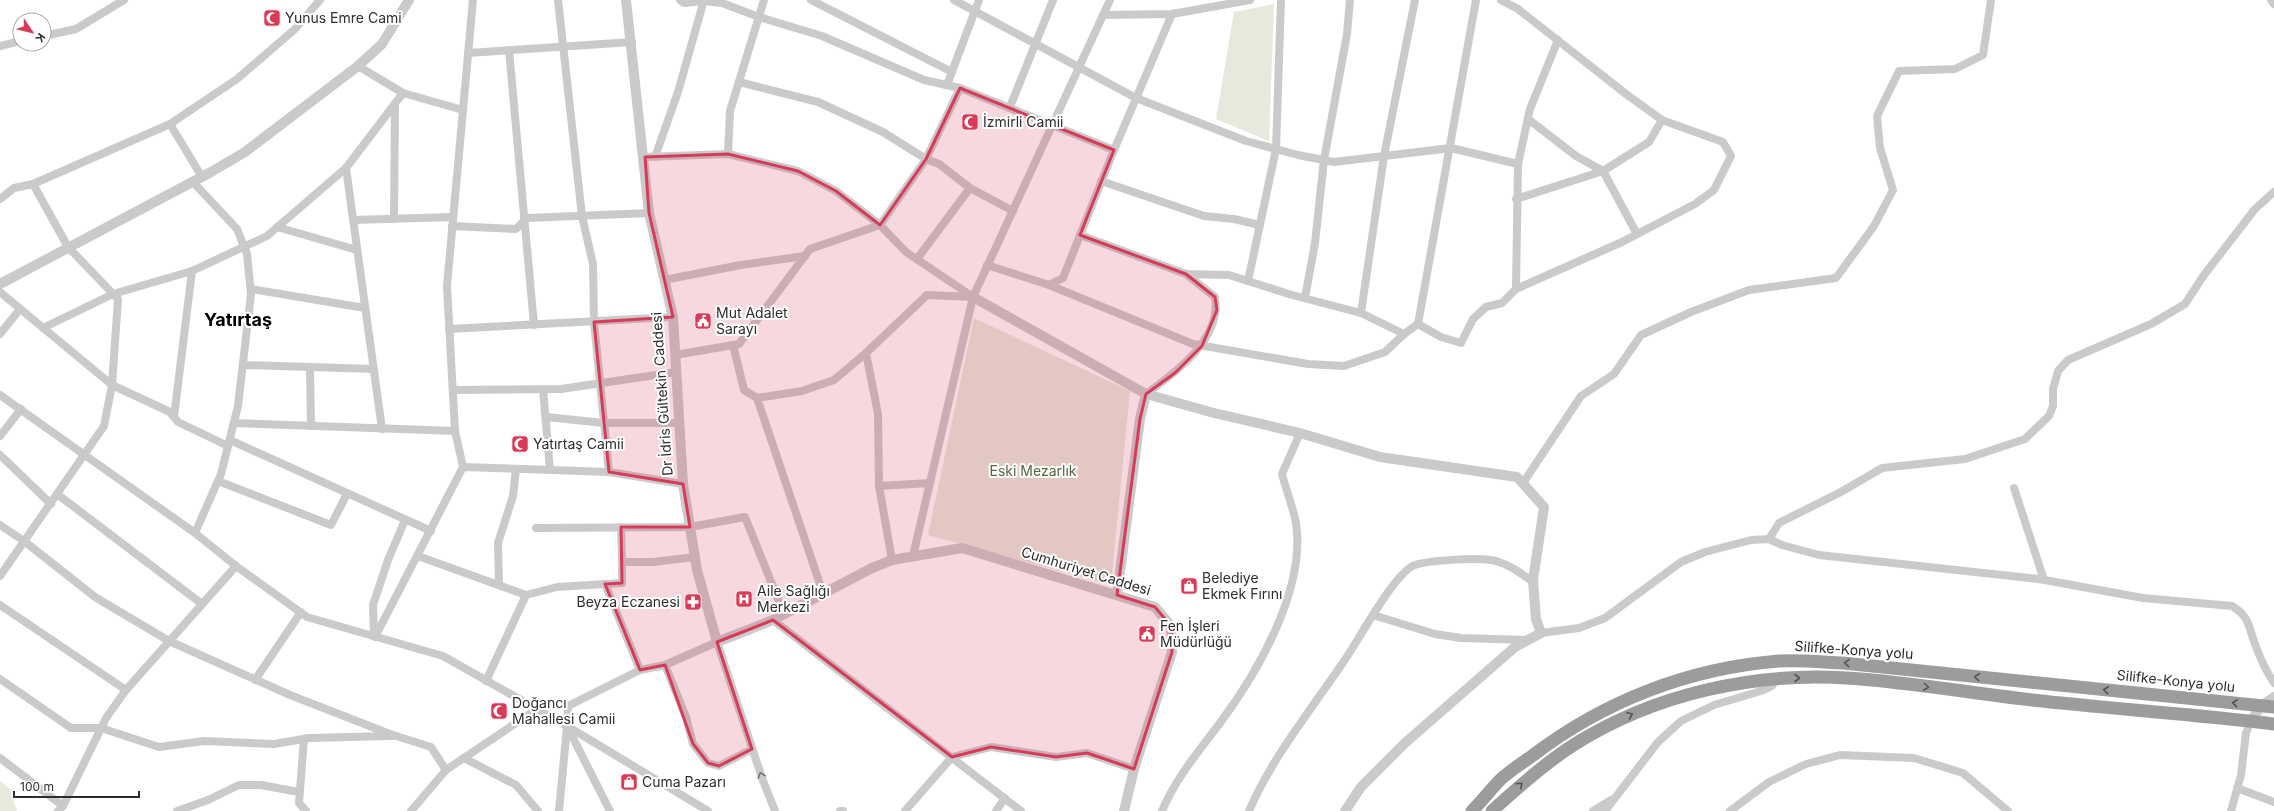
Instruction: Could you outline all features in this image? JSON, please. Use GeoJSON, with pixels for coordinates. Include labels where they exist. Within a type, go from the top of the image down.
{"type":"FeatureCollection","features":[{"type":"Feature","properties":{"kind":"highway","name":"Silifke-Konya yolu"},"geometry":{"type":"LineString","coordinates":[[1472,811],[1501,779],[1543,747],[1586,720],[1633,696],[1678,680],[1721,668],[1780,661],[1843,663],[2268,706]]}},
{"type":"Feature","properties":{"kind":"highway","name":"Silifke-Konya yolu"},"geometry":{"type":"LineString","coordinates":[[1492,811],[1526,779],[1574,744],[1622,718],[1666,701],[1709,690],[1776,678],[1847,678],[2040,701],[2274,724]]}},
{"type":"Feature","properties":{"kind":"street"},"geometry":{"type":"LineString","coordinates":[[52,34],[76,29],[124,0]]}},
{"type":"Feature","properties":{"kind":"street"},"geometry":{"type":"LineString","coordinates":[[0,199],[14,188],[33,184],[170,124],[237,79],[295,29],[320,0]]}},
{"type":"Feature","properties":{"kind":"street"},"geometry":{"type":"LineString","coordinates":[[0,284],[198,179],[245,152],[358,66],[382,44],[409,0]]}},
{"type":"Feature","properties":{"kind":"street"},"geometry":{"type":"LineString","coordinates":[[374,637],[418,556],[463,467],[455,431],[447,286],[473,0]]}},
{"type":"Feature","properties":{"kind":"street"},"geometry":{"type":"LineString","coordinates":[[558,0],[582,216],[593,264],[594,322],[609,472]]}},
{"type":"Feature","properties":{"kind":"street","name":"Dr İdris Gültekin Caddesi"},"geometry":{"type":"LineString","coordinates":[[626,0],[650,157],[650,213],[672,317],[683,484],[695,557],[717,642]]}},
{"type":"Feature","properties":{"kind":"street"},"geometry":{"type":"LineString","coordinates":[[680,0],[684,3],[704,1],[722,3],[758,17],[822,36],[924,80],[960,88],[1114,150]]}},
{"type":"Feature","properties":{"kind":"street"},"geometry":{"type":"LineString","coordinates":[[728,154],[730,112],[764,0]]}},
{"type":"Feature","properties":{"kind":"street"},"geometry":{"type":"LineString","coordinates":[[811,0],[952,72]]}},
{"type":"Feature","properties":{"kind":"street"},"geometry":{"type":"LineString","coordinates":[[954,0],[1136,98],[1246,141],[1334,162],[1451,148],[1518,164]]}},
{"type":"Feature","properties":{"kind":"street"},"geometry":{"type":"LineString","coordinates":[[947,85],[979,0]]}},
{"type":"Feature","properties":{"kind":"street"},"geometry":{"type":"LineString","coordinates":[[1010,107],[1053,0]]}},
{"type":"Feature","properties":{"kind":"street"},"geometry":{"type":"LineString","coordinates":[[559,811],[568,726],[568,706],[640,670],[665,665],[772,620],[823,593],[892,560],[913,556],[973,297],[1110,0]]}},
{"type":"Feature","properties":{"kind":"street"},"geometry":{"type":"LineString","coordinates":[[1103,15],[1172,14],[1250,0]]}},
{"type":"Feature","properties":{"kind":"street"},"geometry":{"type":"LineString","coordinates":[[1248,281],[1276,149],[1281,0]]}},
{"type":"Feature","properties":{"kind":"street"},"geometry":{"type":"LineString","coordinates":[[1304,298],[1315,243],[1324,160],[1345,49],[1350,0]]}},
{"type":"Feature","properties":{"kind":"street"},"geometry":{"type":"LineString","coordinates":[[1361,313],[1384,156],[1415,0]]}},
{"type":"Feature","properties":{"kind":"street"},"geometry":{"type":"LineString","coordinates":[[987,265],[1048,285],[1193,344],[1202,346],[1308,364],[1344,366],[1386,352],[1404,334],[1418,324],[1451,148],[1476,0]]}},
{"type":"Feature","properties":{"kind":"street"},"geometry":{"type":"LineString","coordinates":[[1418,324],[1441,337],[1461,343],[1473,319],[1486,306],[1502,303],[1516,290],[1637,234],[1694,204],[1714,190],[1732,156],[1723,142],[1662,120],[1626,94],[1518,9],[1501,0]]}},
{"type":"Feature","properties":{"kind":"street"},"geometry":{"type":"LineString","coordinates":[[1523,483],[1581,396],[1614,374],[1641,335],[1691,312],[1749,290],[1836,278],[1874,226],[1893,190],[1880,148],[1877,116],[1899,71],[1956,68],[1983,55],[1991,0]]}},
{"type":"Feature","properties":{"kind":"street"},"geometry":{"type":"LineString","coordinates":[[2271,0],[2274,4]]}},
{"type":"Feature","properties":{"kind":"street"},"geometry":{"type":"LineString","coordinates":[[704,1],[678,92],[650,157],[728,154],[798,171],[836,192],[880,225],[906,252],[973,297],[1146,394],[1214,413],[1300,433],[1380,457],[1517,477],[1544,507],[1533,582],[1536,619],[1541,633]]}},
{"type":"Feature","properties":{"kind":"street"},"geometry":{"type":"LineString","coordinates":[[1048,285],[1063,278],[1114,150],[1172,14]]}},
{"type":"Feature","properties":{"kind":"street"},"geometry":{"type":"LineString","coordinates":[[1516,290],[1516,199],[1518,164],[1528,119],[1558,40]]}},
{"type":"Feature","properties":{"kind":"street"},"geometry":{"type":"LineString","coordinates":[[468,53],[632,42]]}},
{"type":"Feature","properties":{"kind":"street"},"geometry":{"type":"LineString","coordinates":[[0,46],[12,44]]}},
{"type":"Feature","properties":{"kind":"street"},"geometry":{"type":"LineString","coordinates":[[509,50],[534,325]]}},
{"type":"Feature","properties":{"kind":"street"},"geometry":{"type":"LineString","coordinates":[[358,66],[403,93],[463,110]]}},
{"type":"Feature","properties":{"kind":"street"},"geometry":{"type":"LineString","coordinates":[[739,82],[818,102],[883,132],[926,159],[939,164],[970,188],[1013,211]]}},
{"type":"Feature","properties":{"kind":"street"},"geometry":{"type":"LineString","coordinates":[[675,355],[740,344],[810,249],[880,225],[926,159],[960,88]]}},
{"type":"Feature","properties":{"kind":"street"},"geometry":{"type":"LineString","coordinates":[[43,328],[113,294],[192,271],[267,236],[346,168],[403,93]]}},
{"type":"Feature","properties":{"kind":"street"},"geometry":{"type":"LineString","coordinates":[[394,219],[395,104]]}},
{"type":"Feature","properties":{"kind":"street"},"geometry":{"type":"LineString","coordinates":[[1528,119],[1576,156],[1603,171],[1637,234]]}},
{"type":"Feature","properties":{"kind":"street"},"geometry":{"type":"LineString","coordinates":[[1516,199],[1603,171],[1650,142],[1662,120]]}},
{"type":"Feature","properties":{"kind":"street"},"geometry":{"type":"LineString","coordinates":[[170,124],[198,179],[237,229],[247,254],[251,290],[238,406],[218,481],[195,533]]}},
{"type":"Feature","properties":{"kind":"street"},"geometry":{"type":"LineString","coordinates":[[346,168],[382,428]]}},
{"type":"Feature","properties":{"kind":"street"},"geometry":{"type":"LineString","coordinates":[[1102,181],[1204,216],[1234,219],[1260,225]]}},
{"type":"Feature","properties":{"kind":"street"},"geometry":{"type":"LineString","coordinates":[[0,576],[104,426],[112,385],[118,299],[68,247],[33,184]]}},
{"type":"Feature","properties":{"kind":"street"},"geometry":{"type":"LineString","coordinates":[[917,259],[970,188]]}},
{"type":"Feature","properties":{"kind":"street"},"geometry":{"type":"LineString","coordinates":[[1769,539],[1779,523],[1841,492],[1882,468],[1965,459],[2025,439],[2049,416],[2053,406],[2054,389],[2058,371],[2068,360],[2151,324],[2185,304],[2204,275],[2255,209],[2274,192]]}},
{"type":"Feature","properties":{"kind":"street"},"geometry":{"type":"LineString","coordinates":[[452,226],[516,229],[527,218],[650,213]]}},
{"type":"Feature","properties":{"kind":"street"},"geometry":{"type":"LineString","coordinates":[[353,220],[453,217]]}},
{"type":"Feature","properties":{"kind":"street"},"geometry":{"type":"LineString","coordinates":[[277,227],[357,250]]}},
{"type":"Feature","properties":{"kind":"street"},"geometry":{"type":"LineString","coordinates":[[1080,235],[1186,274],[1229,275],[1304,298],[1361,313],[1404,334]]}},
{"type":"Feature","properties":{"kind":"street"},"geometry":{"type":"LineString","coordinates":[[664,280],[741,265],[805,256]]}},
{"type":"Feature","properties":{"kind":"street"},"geometry":{"type":"LineString","coordinates":[[174,417],[192,271]]}},
{"type":"Feature","properties":{"kind":"street"},"geometry":{"type":"LineString","coordinates":[[1117,596],[1140,419],[1146,394],[1175,373],[1202,346],[1217,310],[1214,297],[1186,274]]}},
{"type":"Feature","properties":{"kind":"street"},"geometry":{"type":"LineString","coordinates":[[251,290],[365,308]]}},
{"type":"Feature","properties":{"kind":"street"},"geometry":{"type":"LineString","coordinates":[[0,292],[112,385],[170,412],[178,422],[431,531]]}},
{"type":"Feature","properties":{"kind":"street"},"geometry":{"type":"LineString","coordinates":[[757,398],[802,391],[834,380],[866,353],[927,295],[973,297]]}},
{"type":"Feature","properties":{"kind":"street"},"geometry":{"type":"LineString","coordinates":[[0,334],[20,309]]}},
{"type":"Feature","properties":{"kind":"street"},"geometry":{"type":"LineString","coordinates":[[449,329],[672,317]]}},
{"type":"Feature","properties":{"kind":"street"},"geometry":{"type":"LineString","coordinates":[[733,345],[744,390],[757,398],[823,593]]}},
{"type":"Feature","properties":{"kind":"street"},"geometry":{"type":"LineString","coordinates":[[866,353],[878,414],[879,486],[892,560]]}},
{"type":"Feature","properties":{"kind":"street"},"geometry":{"type":"LineString","coordinates":[[243,365],[374,369]]}},
{"type":"Feature","properties":{"kind":"street"},"geometry":{"type":"LineString","coordinates":[[310,367],[311,426]]}},
{"type":"Feature","properties":{"kind":"street"},"geometry":{"type":"LineString","coordinates":[[453,390],[561,389],[676,372]]}},
{"type":"Feature","properties":{"kind":"street"},"geometry":{"type":"LineString","coordinates":[[543,389],[550,470]]}},
{"type":"Feature","properties":{"kind":"street"},"geometry":{"type":"LineString","coordinates":[[0,395],[195,533],[236,566],[307,616],[374,637],[443,656],[568,726],[708,811]]}},
{"type":"Feature","properties":{"kind":"street"},"geometry":{"type":"LineString","coordinates":[[0,436],[21,409]]}},
{"type":"Feature","properties":{"kind":"street"},"geometry":{"type":"LineString","coordinates":[[546,417],[604,422],[679,423]]}},
{"type":"Feature","properties":{"kind":"street"},"geometry":{"type":"LineString","coordinates":[[234,423],[455,431]]}},
{"type":"Feature","properties":{"kind":"street"},"geometry":{"type":"LineString","coordinates":[[1162,811],[1169,793],[1228,712],[1262,657],[1287,600],[1296,563],[1296,524],[1282,474],[1300,433]]}},
{"type":"Feature","properties":{"kind":"street"},"geometry":{"type":"LineString","coordinates":[[0,455],[51,504]]}},
{"type":"Feature","properties":{"kind":"street"},"geometry":{"type":"LineString","coordinates":[[463,467],[609,472],[683,484]]}},
{"type":"Feature","properties":{"kind":"street"},"geometry":{"type":"LineString","coordinates":[[500,585],[498,543],[513,496],[516,469]]}},
{"type":"Feature","properties":{"kind":"street"},"geometry":{"type":"LineString","coordinates":[[218,481],[331,525],[347,494]]}},
{"type":"Feature","properties":{"kind":"street"},"geometry":{"type":"LineString","coordinates":[[879,486],[930,482]]}},
{"type":"Feature","properties":{"kind":"street"},"geometry":{"type":"LineString","coordinates":[[2014,488],[2044,580]]}},
{"type":"Feature","properties":{"kind":"street"},"geometry":{"type":"LineString","coordinates":[[57,494],[202,604]]}},
{"type":"Feature","properties":{"kind":"street"},"geometry":{"type":"LineString","coordinates":[[536,528],[690,527],[745,517],[784,614]]}},
{"type":"Feature","properties":{"kind":"street"},"geometry":{"type":"LineString","coordinates":[[374,637],[373,604],[388,560],[405,520]]}},
{"type":"Feature","properties":{"kind":"street"},"geometry":{"type":"LineString","coordinates":[[0,525],[24,541],[95,598],[168,641],[255,680],[397,736],[431,747],[446,770]]}},
{"type":"Feature","properties":{"kind":"street"},"geometry":{"type":"LineString","coordinates":[[418,556],[526,595],[558,587],[622,583],[621,527]]}},
{"type":"Feature","properties":{"kind":"street"},"geometry":{"type":"LineString","coordinates":[[1345,811],[1361,787],[1405,743],[1515,647],[1541,633],[1579,628],[1605,618],[1681,562],[1705,552],[1752,540],[1769,539],[1782,545],[1819,555],[2044,580],[2144,598],[2232,606],[2241,612],[2250,626],[2254,643],[2274,683]]}},
{"type":"Feature","properties":{"kind":"street","name":"Cumhuriyet Caddesi"},"geometry":{"type":"LineString","coordinates":[[913,556],[962,548],[1155,607],[1171,626],[1172,652],[1134,769],[1124,811]]}},
{"type":"Feature","properties":{"kind":"street"},"geometry":{"type":"LineString","coordinates":[[622,562],[653,562],[695,557]]}},
{"type":"Feature","properties":{"kind":"street"},"geometry":{"type":"LineString","coordinates":[[1249,811],[1256,795],[1286,747],[1373,615],[1400,577],[1414,566],[1444,560],[1496,561],[1516,570],[1533,582]]}},
{"type":"Feature","properties":{"kind":"street"},"geometry":{"type":"LineString","coordinates":[[0,758],[60,809],[101,728],[126,690],[236,566]]}},
{"type":"Feature","properties":{"kind":"street"},"geometry":{"type":"LineString","coordinates":[[605,584],[640,670]]}},
{"type":"Feature","properties":{"kind":"street"},"geometry":{"type":"LineString","coordinates":[[486,680],[526,595]]}},
{"type":"Feature","properties":{"kind":"street"},"geometry":{"type":"LineString","coordinates":[[0,605],[126,690]]}},
{"type":"Feature","properties":{"kind":"street"},"geometry":{"type":"LineString","coordinates":[[255,680],[301,612]]}},
{"type":"Feature","properties":{"kind":"street"},"geometry":{"type":"LineString","coordinates":[[1373,615],[1435,634],[1461,638],[1528,640]]}},
{"type":"Feature","properties":{"kind":"street"},"geometry":{"type":"LineString","coordinates":[[772,620],[1021,811]]}},
{"type":"Feature","properties":{"kind":"street"},"geometry":{"type":"LineString","coordinates":[[717,642],[774,811]]}},
{"type":"Feature","properties":{"kind":"street"},"geometry":{"type":"LineString","coordinates":[[665,665],[686,717],[693,744],[708,763],[719,766],[752,749]]}},
{"type":"Feature","properties":{"kind":"street"},"geometry":{"type":"LineString","coordinates":[[1605,811],[1658,742],[1681,721],[1714,705],[1764,690],[1772,686],[1776,678]]}},
{"type":"Feature","properties":{"kind":"street"},"geometry":{"type":"LineString","coordinates":[[0,680],[71,728],[101,728],[158,747],[204,741],[274,744],[304,739],[397,736]]}},
{"type":"Feature","properties":{"kind":"street"},"geometry":{"type":"LineString","coordinates":[[2231,811],[2237,788],[2246,733],[2251,721],[2268,706],[2274,697]]}},
{"type":"Feature","properties":{"kind":"street"},"geometry":{"type":"LineString","coordinates":[[411,811],[446,770],[537,709]]}},
{"type":"Feature","properties":{"kind":"street"},"geometry":{"type":"LineString","coordinates":[[568,726],[610,811]]}},
{"type":"Feature","properties":{"kind":"street"},"geometry":{"type":"LineString","coordinates":[[304,739],[298,803],[306,811]]}},
{"type":"Feature","properties":{"kind":"street"},"geometry":{"type":"LineString","coordinates":[[904,811],[952,757],[991,746],[1056,757],[1087,753],[1134,769]]}},
{"type":"Feature","properties":{"kind":"street"},"geometry":{"type":"LineString","coordinates":[[1730,811],[1775,779],[1806,764],[1840,755],[1914,758],[1963,773],[2008,811]]}},
{"type":"Feature","properties":{"kind":"street"},"geometry":{"type":"LineString","coordinates":[[464,758],[516,785],[538,811]]}},
{"type":"Feature","properties":{"kind":"street"},"geometry":{"type":"LineString","coordinates":[[177,811],[208,800],[239,785],[262,785],[299,792]]}},
{"type":"Feature","properties":{"kind":"street"},"geometry":{"type":"LineString","coordinates":[[2237,788],[2274,802]]}},
{"type":"Feature","properties":{"kind":"street"},"geometry":{"type":"LineString","coordinates":[[1593,811],[1616,797]]}},
{"type":"Feature","properties":{"kind":"street"},"geometry":{"type":"LineString","coordinates":[[996,811],[1005,798]]}},
{"type":"Feature","properties":{"kind":"highlighted area"},"geometry":{"type":"Polygon","coordinates":[[[960,88],[1114,150],[1080,235],[1186,274],[1215,297],[1217,310],[1202,346],[1175,373],[1146,394],[1140,419],[1117,595],[1155,607],[1171,626],[1172,652],[1134,769],[1087,753],[1056,757],[991,747],[952,757],[773,620],[717,642],[752,749],[719,766],[708,763],[693,744],[665,665],[640,670],[605,584],[622,583],[621,527],[690,527],[683,484],[609,472],[594,322],[673,317],[649,213],[645,157],[728,154],[798,171],[836,191],[880,225],[926,159],[960,88]]]}},
{"type":"Feature","properties":{"kind":"green space"},"geometry":{"type":"Polygon","coordinates":[[[1274,4],[1269,141],[1216,119],[1234,12],[1274,4]]]}},
{"type":"Feature","properties":{"kind":"green space","name":"Eski Mezarlık"},"geometry":{"type":"Polygon","coordinates":[[[974,318],[1130,391],[1111,585],[928,535],[974,318]]]}},
{"type":"Feature","properties":{"kind":"green space"},"geometry":{"type":"Polygon","coordinates":[[[0,781],[9,788],[17,811],[0,811],[0,781]]]}},
{"type":"Feature","properties":{"kind":"place","name":"Yunus Emre Cami"},"geometry":{"type":"Point","coordinates":[272,18]}},
{"type":"Feature","properties":{"kind":"place","name":"İzmirli Camii"},"geometry":{"type":"Point","coordinates":[970,122]}},
{"type":"Feature","properties":{"kind":"place","name":"Mut Adalet Sarayı"},"geometry":{"type":"Point","coordinates":[703,321]}},
{"type":"Feature","properties":{"kind":"place","name":"Yatırtaş Camii"},"geometry":{"type":"Point","coordinates":[520,444]}},
{"type":"Feature","properties":{"kind":"place","name":"Belediye Ekmek Fırını"},"geometry":{"type":"Point","coordinates":[1189,586]}},
{"type":"Feature","properties":{"kind":"place","name":"Aile Sağlığı Merkezi"},"geometry":{"type":"Point","coordinates":[744,599]}},
{"type":"Feature","properties":{"kind":"place","name":"Beyza Eczanesi"},"geometry":{"type":"Point","coordinates":[693,602]}},
{"type":"Feature","properties":{"kind":"place","name":"Fen İşleri Müdürlüğü"},"geometry":{"type":"Point","coordinates":[1147,634]}},
{"type":"Feature","properties":{"kind":"place","name":"Doğancı Mahallesi Camii"},"geometry":{"type":"Point","coordinates":[499,711]}},
{"type":"Feature","properties":{"kind":"place","name":"Cuma Pazarı"},"geometry":{"type":"Point","coordinates":[629,782]}},
{"type":"Feature","properties":{"kind":"district","name":"Yatırtaş"},"geometry":{"type":"Point","coordinates":[238,320]}}]}
